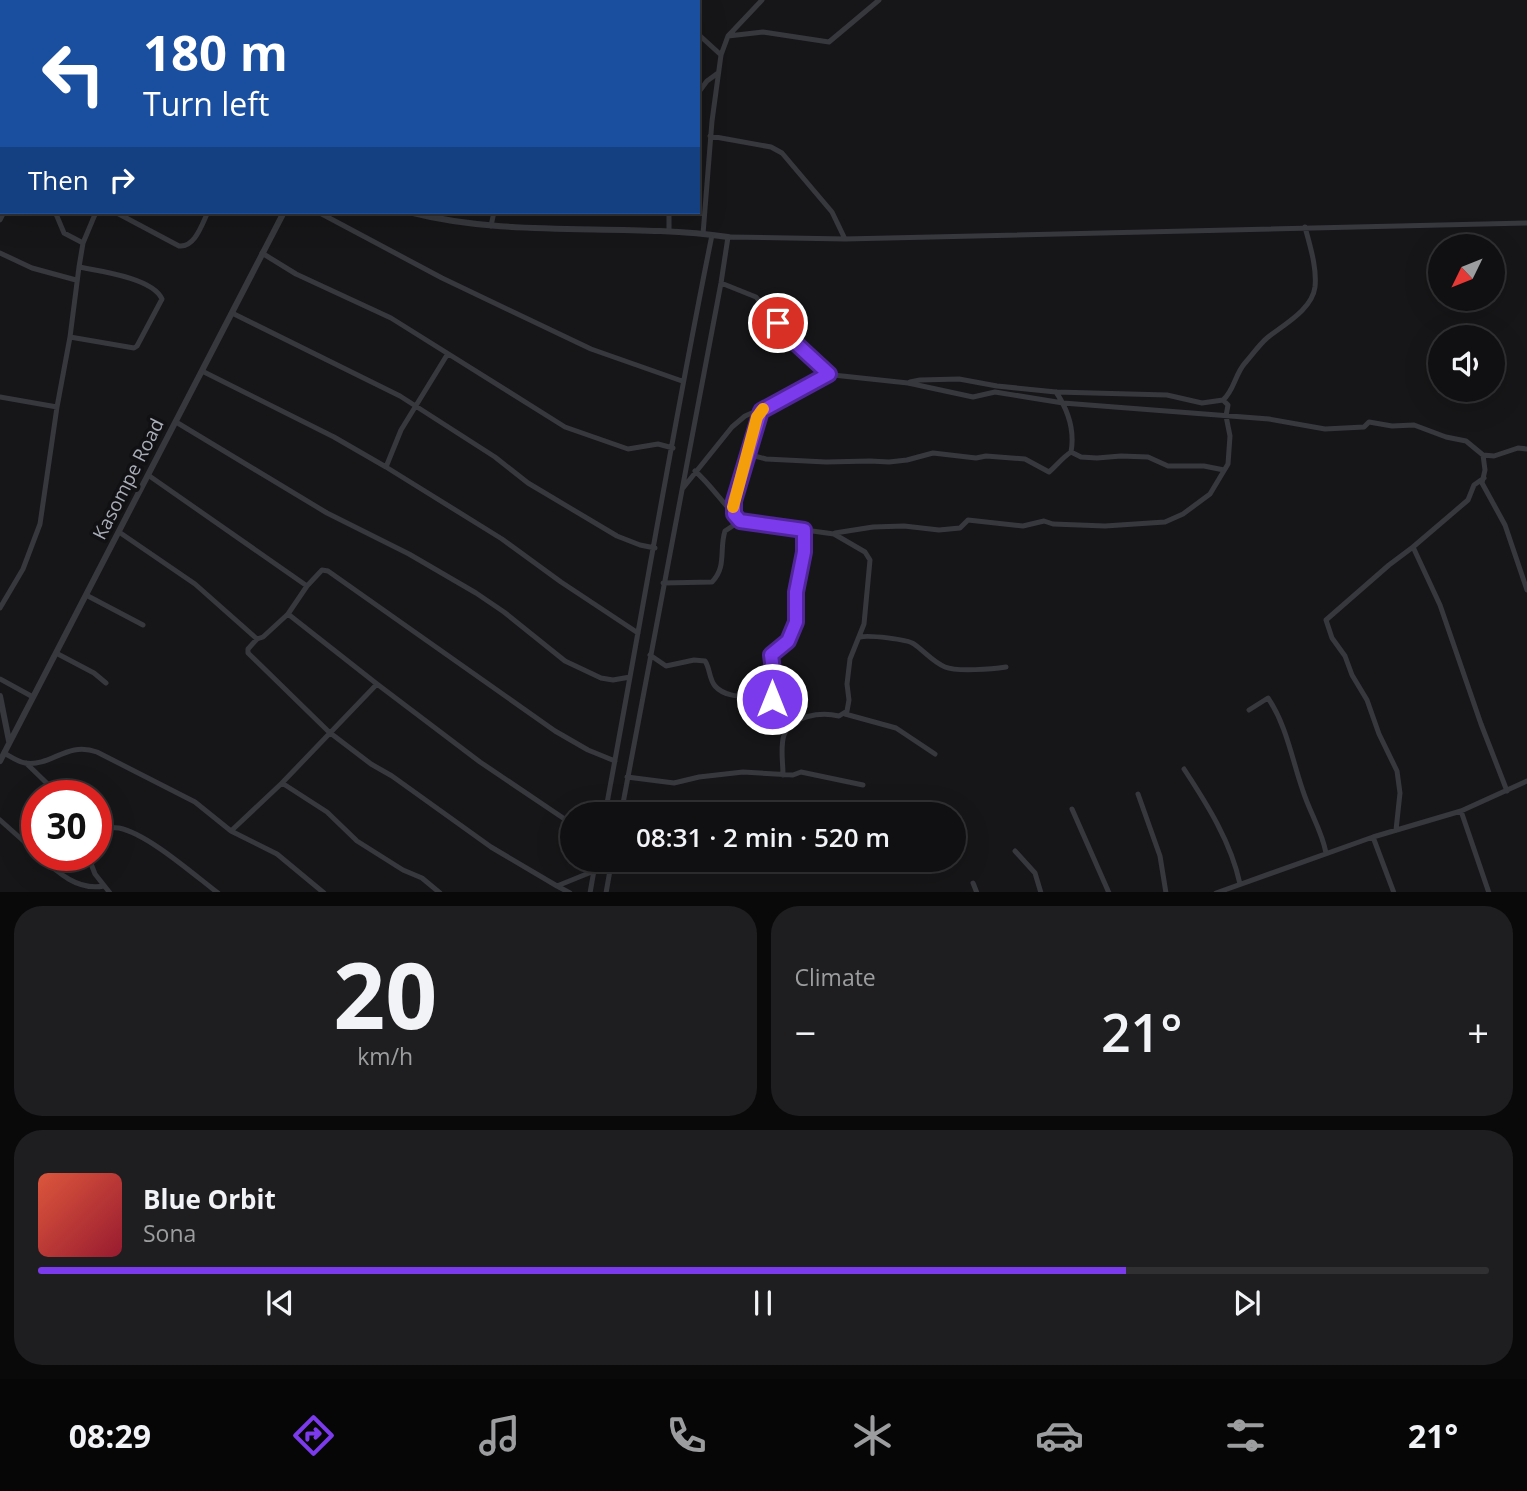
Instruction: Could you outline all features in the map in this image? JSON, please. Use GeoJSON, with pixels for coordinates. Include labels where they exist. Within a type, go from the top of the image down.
{"type":"FeatureCollection","features":[{"type":"Feature","properties":{"kind":"street"},"geometry":{"type":"LineString","coordinates":[[703,234],[710,136],[721,55],[728,36],[762,0]]}},
{"type":"Feature","properties":{"kind":"street"},"geometry":{"type":"LineString","coordinates":[[728,36],[781,33],[830,42],[879,0]]}},
{"type":"Feature","properties":{"kind":"street"},"geometry":{"type":"LineString","coordinates":[[700,36],[721,55]]}},
{"type":"Feature","properties":{"kind":"street"},"geometry":{"type":"LineString","coordinates":[[700,90],[718,73]]}},
{"type":"Feature","properties":{"kind":"street"},"geometry":{"type":"LineString","coordinates":[[710,136],[771,147],[782,153],[832,212],[845,239]]}},
{"type":"Feature","properties":{"kind":"street"},"geometry":{"type":"LineString","coordinates":[[55,214],[64,233],[83,243]]}},
{"type":"Feature","properties":{"kind":"street"},"geometry":{"type":"LineString","coordinates":[[0,608],[3,594],[23,569],[40,524],[70,337],[76,280],[83,243],[95,214]]}},
{"type":"Feature","properties":{"kind":"street"},"geometry":{"type":"LineString","coordinates":[[119,214],[179,246],[191,243],[207,214]]}},
{"type":"Feature","properties":{"kind":"street","name":"Kasompe Road"},"geometry":{"type":"LineString","coordinates":[[0,761],[283,214]]}},
{"type":"Feature","properties":{"kind":"street"},"geometry":{"type":"LineString","coordinates":[[322,214],[430,272],[572,340],[620,361],[682,381]]}},
{"type":"Feature","properties":{"kind":"street"},"geometry":{"type":"LineString","coordinates":[[417,214],[440,220],[491,226],[577,231],[668,230],[728,237],[845,239],[1527,223]]}},
{"type":"Feature","properties":{"kind":"street"},"geometry":{"type":"LineString","coordinates":[[491,226],[494,214]]}},
{"type":"Feature","properties":{"kind":"street"},"geometry":{"type":"LineString","coordinates":[[668,230],[669,214]]}},
{"type":"Feature","properties":{"kind":"street"},"geometry":{"type":"LineString","coordinates":[[699,214],[704,218]]}},
{"type":"Feature","properties":{"kind":"street"},"geometry":{"type":"LineString","coordinates":[[908,383],[958,379],[1056,392],[1167,395],[1202,403],[1223,400],[1242,366],[1263,342],[1302,309],[1313,293],[1315,276],[1305,227]]}},
{"type":"Feature","properties":{"kind":"street"},"geometry":{"type":"LineString","coordinates":[[607,802],[673,447],[682,381],[712,235]]}},
{"type":"Feature","properties":{"kind":"street"},"geometry":{"type":"LineString","coordinates":[[623,802],[728,237]]}},
{"type":"Feature","properties":{"kind":"street"},"geometry":{"type":"LineString","coordinates":[[0,253],[32,268],[76,280]]}},
{"type":"Feature","properties":{"kind":"street"},"geometry":{"type":"LineString","coordinates":[[262,253],[296,274],[391,318],[565,427],[628,449],[658,444],[673,447]]}},
{"type":"Feature","properties":{"kind":"street"},"geometry":{"type":"LineString","coordinates":[[70,337],[134,348],[162,299],[158,292],[122,276],[79,267]]}},
{"type":"Feature","properties":{"kind":"street"},"geometry":{"type":"LineString","coordinates":[[721,283],[756,297],[790,338],[829,374]]}},
{"type":"Feature","properties":{"kind":"street"},"geometry":{"type":"LineString","coordinates":[[232,313],[416,406],[495,457],[528,483],[617,536],[654,548]]}},
{"type":"Feature","properties":{"kind":"street"},"geometry":{"type":"LineString","coordinates":[[386,467],[401,430],[447,355]]}},
{"type":"Feature","properties":{"kind":"street"},"geometry":{"type":"LineString","coordinates":[[202,371],[334,437],[386,467],[502,539],[638,633]]}},
{"type":"Feature","properties":{"kind":"street"},"geometry":{"type":"LineString","coordinates":[[681,491],[732,427],[745,416],[829,374],[908,383],[973,397],[995,392],[1063,403],[1269,419],[1325,429],[1364,427],[1369,422],[1392,426],[1414,425],[1466,441],[1483,455],[1494,456],[1518,448],[1527,449]]}},
{"type":"Feature","properties":{"kind":"street"},"geometry":{"type":"LineString","coordinates":[[747,454],[766,459],[826,462],[889,462],[933,453],[976,458],[986,456],[1025,459],[1049,472],[1071,452],[1074,436],[1063,403],[1056,392]]}},
{"type":"Feature","properties":{"kind":"street"},"geometry":{"type":"LineString","coordinates":[[0,397],[57,407]]}},
{"type":"Feature","properties":{"kind":"street"},"geometry":{"type":"LineString","coordinates":[[695,471],[740,521],[834,534],[873,527],[904,526],[939,530],[961,528],[968,520],[1023,526],[1044,521],[1053,524],[1105,526],[1165,522],[1210,494],[1228,464],[1228,405],[1223,400]]}},
{"type":"Feature","properties":{"kind":"street"},"geometry":{"type":"LineString","coordinates":[[734,514],[734,501],[757,417],[765,407]]}},
{"type":"Feature","properties":{"kind":"street"},"geometry":{"type":"LineString","coordinates":[[176,422],[327,513],[399,548],[476,593],[565,661],[601,678],[613,680],[630,677]]}},
{"type":"Feature","properties":{"kind":"street"},"geometry":{"type":"LineString","coordinates":[[1071,452],[1082,457],[1097,458],[1148,457],[1168,466],[1205,466],[1224,470]]}},
{"type":"Feature","properties":{"kind":"street"},"geometry":{"type":"LineString","coordinates":[[1483,455],[1485,470],[1482,483],[1505,525],[1527,590]]}},
{"type":"Feature","properties":{"kind":"street"},"geometry":{"type":"LineString","coordinates":[[148,475],[307,586]]}},
{"type":"Feature","properties":{"kind":"street"},"geometry":{"type":"LineString","coordinates":[[1396,830],[1400,793],[1397,771],[1379,734],[1367,700],[1352,675],[1345,656],[1332,638],[1326,620],[1468,500],[1474,485],[1483,478]]}},
{"type":"Feature","properties":{"kind":"street"},"geometry":{"type":"LineString","coordinates":[[663,583],[712,582],[722,567],[721,546],[725,531],[740,521]]}},
{"type":"Feature","properties":{"kind":"street"},"geometry":{"type":"LineString","coordinates":[[772,699],[774,678],[771,655],[788,641],[796,622],[796,592],[804,552],[804,530]]}},
{"type":"Feature","properties":{"kind":"street"},"geometry":{"type":"LineString","coordinates":[[119,532],[195,584],[257,639]]}},
{"type":"Feature","properties":{"kind":"street"},"geometry":{"type":"LineString","coordinates":[[834,534],[865,552],[870,560],[864,624],[850,659],[847,684],[849,700],[845,714]]}},
{"type":"Feature","properties":{"kind":"street"},"geometry":{"type":"LineString","coordinates":[[1413,547],[1440,605],[1507,791]]}},
{"type":"Feature","properties":{"kind":"street"},"geometry":{"type":"LineString","coordinates":[[570,892],[491,847],[371,764],[330,732],[248,653],[248,649],[288,614],[322,570],[328,571],[555,731],[587,750],[615,761]]}},
{"type":"Feature","properties":{"kind":"street"},"geometry":{"type":"LineString","coordinates":[[86,595],[143,625]]}},
{"type":"Feature","properties":{"kind":"street"},"geometry":{"type":"LineString","coordinates":[[288,614],[480,762],[560,816]]}},
{"type":"Feature","properties":{"kind":"street"},"geometry":{"type":"LineString","coordinates":[[860,637],[870,635],[912,642],[940,664],[950,668],[982,670],[1006,667]]}},
{"type":"Feature","properties":{"kind":"street"},"geometry":{"type":"LineString","coordinates":[[56,653],[94,673],[106,683]]}},
{"type":"Feature","properties":{"kind":"street"},"geometry":{"type":"LineString","coordinates":[[650,655],[666,666],[694,660],[705,661],[711,680],[722,691],[782,703],[798,722]]}},
{"type":"Feature","properties":{"kind":"street"},"geometry":{"type":"LineString","coordinates":[[0,679],[33,696]]}},
{"type":"Feature","properties":{"kind":"street"},"geometry":{"type":"LineString","coordinates":[[231,831],[282,783],[377,684]]}},
{"type":"Feature","properties":{"kind":"street"},"geometry":{"type":"LineString","coordinates":[[0,696],[9,743]]}},
{"type":"Feature","properties":{"kind":"street"},"geometry":{"type":"LineString","coordinates":[[1249,710],[1268,698],[1276,710],[1303,792],[1323,836],[1326,853]]}},
{"type":"Feature","properties":{"kind":"street"},"geometry":{"type":"LineString","coordinates":[[783,775],[783,739],[788,728],[816,714],[845,714],[897,728],[935,754]]}},
{"type":"Feature","properties":{"kind":"street"},"geometry":{"type":"LineString","coordinates":[[26,763],[85,748],[195,802],[231,831],[277,854],[324,892]]}},
{"type":"Feature","properties":{"kind":"street"},"geometry":{"type":"LineString","coordinates":[[4,753],[26,763],[44,780]]}},
{"type":"Feature","properties":{"kind":"street"},"geometry":{"type":"LineString","coordinates":[[1184,769],[1217,824],[1240,884]]}},
{"type":"Feature","properties":{"kind":"street"},"geometry":{"type":"LineString","coordinates":[[628,777],[674,783],[743,772],[783,775],[802,772],[863,785]]}},
{"type":"Feature","properties":{"kind":"street"},"geometry":{"type":"LineString","coordinates":[[1216,892],[1373,837],[1461,811],[1527,782]]}},
{"type":"Feature","properties":{"kind":"street"},"geometry":{"type":"LineString","coordinates":[[282,783],[327,812],[357,841],[422,878],[440,892]]}},
{"type":"Feature","properties":{"kind":"street"},"geometry":{"type":"LineString","coordinates":[[1138,794],[1160,856],[1166,892]]}},
{"type":"Feature","properties":{"kind":"street"},"geometry":{"type":"LineString","coordinates":[[1072,808],[1109,892]]}},
{"type":"Feature","properties":{"kind":"street"},"geometry":{"type":"LineString","coordinates":[[1461,811],[1489,892]]}},
{"type":"Feature","properties":{"kind":"street"},"geometry":{"type":"LineString","coordinates":[[0,820],[21,839]]}},
{"type":"Feature","properties":{"kind":"street"},"geometry":{"type":"LineString","coordinates":[[112,828],[130,832],[166,853],[218,892]]}},
{"type":"Feature","properties":{"kind":"street"},"geometry":{"type":"LineString","coordinates":[[1373,837],[1394,892]]}},
{"type":"Feature","properties":{"kind":"street"},"geometry":{"type":"LineString","coordinates":[[1015,851],[1035,873],[1041,892]]}},
{"type":"Feature","properties":{"kind":"street"},"geometry":{"type":"LineString","coordinates":[[57,871],[79,885],[92,888],[104,886]]}},
{"type":"Feature","properties":{"kind":"street"},"geometry":{"type":"LineString","coordinates":[[94,871],[110,892]]}},
{"type":"Feature","properties":{"kind":"street"},"geometry":{"type":"LineString","coordinates":[[557,886],[592,872]]}},
{"type":"Feature","properties":{"kind":"street"},"geometry":{"type":"LineString","coordinates":[[590,892],[594,872]]}},
{"type":"Feature","properties":{"kind":"street"},"geometry":{"type":"LineString","coordinates":[[606,892],[610,872]]}},
{"type":"Feature","properties":{"kind":"street"},"geometry":{"type":"LineString","coordinates":[[973,883],[977,892]]}},
{"type":"Feature","properties":{"kind":"slow traffic"},"geometry":{"type":"LineString","coordinates":[[733,507],[757,417],[763,409]]}},
{"type":"Feature","properties":{"kind":"route"},"geometry":{"type":"LineString","coordinates":[[772,699],[774,678],[771,655],[788,641],[796,622],[796,592],[804,552],[804,530],[740,521],[734,514],[734,501],[757,417],[761,411],[773,402],[786,398],[829,374],[790,338],[778,323]]}}]}
